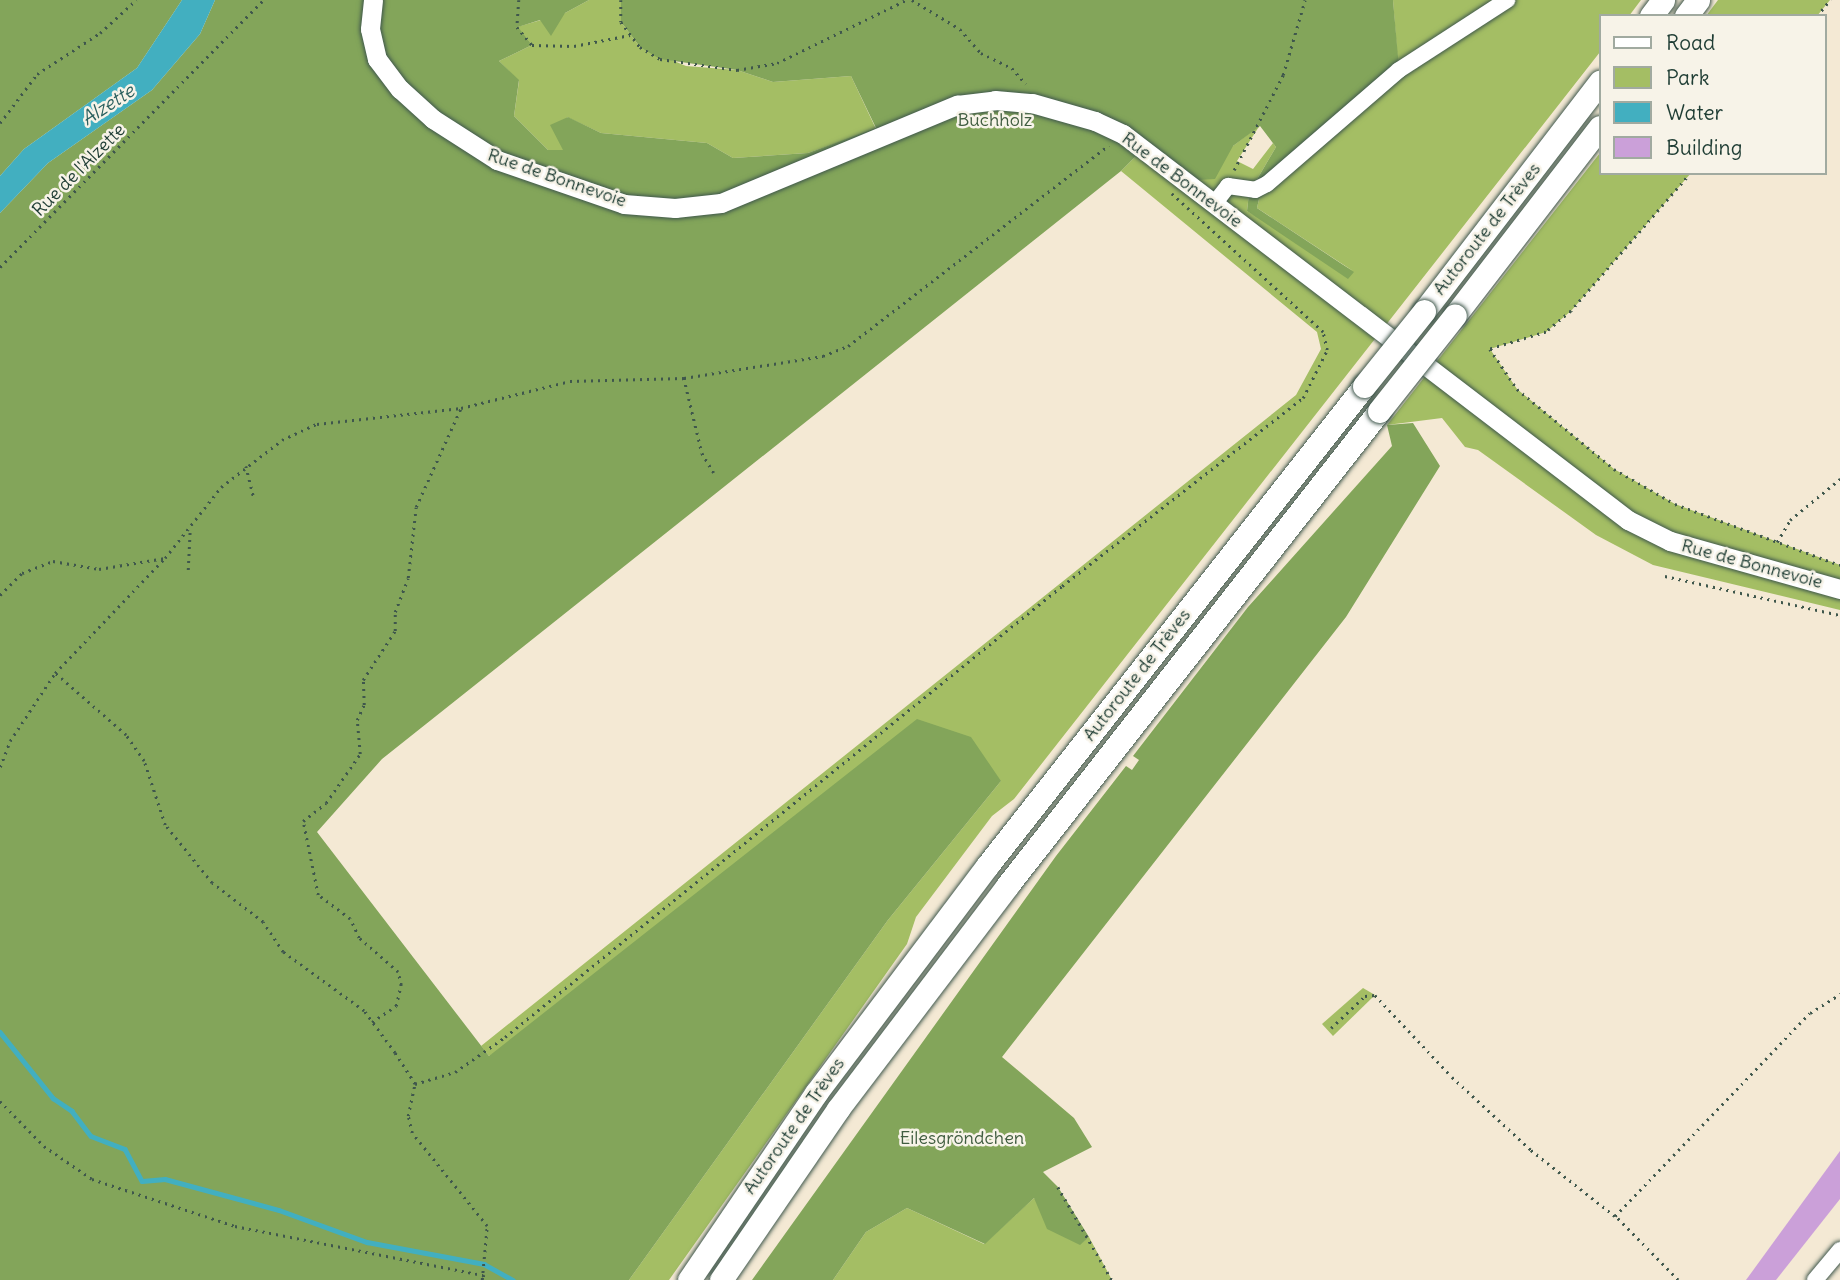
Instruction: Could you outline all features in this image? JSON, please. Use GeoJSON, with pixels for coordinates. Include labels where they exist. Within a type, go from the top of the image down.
{"type":"FeatureCollection","features":[{"type":"Feature","properties":{"kind":"highway","name":"Autoroute de Trèves"},"geometry":{"type":"LineString","coordinates":[[689,1280],[816,1093],[938,931],[1598,85]]}},
{"type":"Feature","properties":{"kind":"highway","name":"Autoroute de Trèves"},"geometry":{"type":"LineString","coordinates":[[721,1280],[838,1109],[1007,886],[1598,130]]}},
{"type":"Feature","properties":{"kind":"main road","name":"Rue de Bonnevoie"},"geometry":{"type":"LineString","coordinates":[[373,0],[370,29],[377,59],[433,119],[497,160],[624,204],[674,208],[721,203],[957,105],[995,100],[1032,103],[1123,134],[1628,520],[1682,545],[1840,589]]}},
{"type":"Feature","properties":{"kind":"street"},"geometry":{"type":"LineString","coordinates":[[1214,204],[1228,186],[1255,190],[1266,184],[1399,69],[1507,0]]}},
{"type":"Feature","properties":{"kind":"street"},"geometry":{"type":"LineString","coordinates":[[1815,1280],[1840,1250]]}},
{"type":"Feature","properties":{"kind":"path"},"geometry":{"type":"LineString","coordinates":[[0,123],[37,74],[100,33],[136,0]]}},
{"type":"Feature","properties":{"kind":"path","name":"Rue de l'Alzette"},"geometry":{"type":"LineString","coordinates":[[0,267],[263,0]]}},
{"type":"Feature","properties":{"kind":"path"},"geometry":{"type":"LineString","coordinates":[[519,0],[517,27],[532,45],[574,46],[630,35]]}},
{"type":"Feature","properties":{"kind":"path"},"geometry":{"type":"LineString","coordinates":[[621,0],[621,22],[630,35],[660,59],[737,70],[777,63],[906,0]]}},
{"type":"Feature","properties":{"kind":"path"},"geometry":{"type":"LineString","coordinates":[[912,0],[960,29],[981,53],[1012,68],[1025,83],[1032,103]]}},
{"type":"Feature","properties":{"kind":"path"},"geometry":{"type":"LineString","coordinates":[[1228,186],[1237,161],[1283,75],[1305,0]]}},
{"type":"Feature","properties":{"kind":"path"},"geometry":{"type":"LineString","coordinates":[[1819,14],[1830,0]]}},
{"type":"Feature","properties":{"kind":"path"},"geometry":{"type":"LineString","coordinates":[[0,767],[35,699],[55,673],[165,558],[221,488],[282,440],[317,424],[461,408],[570,381],[684,378],[823,356],[848,346],[1123,134]]}},
{"type":"Feature","properties":{"kind":"path"},"geometry":{"type":"LineString","coordinates":[[415,1084],[455,1072],[505,1037],[1062,586],[1303,398],[1327,350],[1323,332],[1180,204],[1165,184],[1167,168]]}},
{"type":"Feature","properties":{"kind":"path"},"geometry":{"type":"LineString","coordinates":[[1689,175],[1571,311],[1546,332],[1490,349],[1517,388],[1614,469],[1675,504],[1840,565]]}},
{"type":"Feature","properties":{"kind":"path"},"geometry":{"type":"LineString","coordinates":[[684,378],[702,453],[713,473]]}},
{"type":"Feature","properties":{"kind":"path"},"geometry":{"type":"LineString","coordinates":[[372,1022],[396,1006],[401,985],[398,972],[359,938],[350,919],[318,895],[303,821],[326,803],[360,754],[357,720],[364,705],[363,680],[395,631],[395,612],[408,578],[416,507],[461,408]]}},
{"type":"Feature","properties":{"kind":"path"},"geometry":{"type":"LineString","coordinates":[[246,466],[254,499]]}},
{"type":"Feature","properties":{"kind":"path"},"geometry":{"type":"LineString","coordinates":[[1777,542],[1790,520],[1840,479]]}},
{"type":"Feature","properties":{"kind":"path"},"geometry":{"type":"LineString","coordinates":[[188,570],[190,529]]}},
{"type":"Feature","properties":{"kind":"path"},"geometry":{"type":"LineString","coordinates":[[0,595],[22,573],[53,561],[99,569],[165,558]]}},
{"type":"Feature","properties":{"kind":"path"},"geometry":{"type":"LineString","coordinates":[[1665,576],[1840,615]]}},
{"type":"Feature","properties":{"kind":"path"},"geometry":{"type":"LineString","coordinates":[[55,673],[126,735],[144,761],[165,825],[212,883],[263,922],[283,952],[372,1022],[415,1084],[408,1116],[412,1133],[487,1226],[482,1275],[484,1280]]}},
{"type":"Feature","properties":{"kind":"path"},"geometry":{"type":"LineString","coordinates":[[1615,1216],[1810,1013],[1840,994]]}},
{"type":"Feature","properties":{"kind":"path"},"geometry":{"type":"LineString","coordinates":[[1331,1028],[1365,996],[1375,995],[1462,1086],[1615,1216],[1678,1280]]}},
{"type":"Feature","properties":{"kind":"path"},"geometry":{"type":"LineString","coordinates":[[0,1101],[44,1146],[92,1179],[235,1226],[482,1275]]}},
{"type":"Feature","properties":{"kind":"path"},"geometry":{"type":"LineString","coordinates":[[1058,1187],[1112,1280]]}},
{"type":"Feature","properties":{"kind":"green space"},"geometry":{"type":"Polygon","coordinates":[[[0,0],[182,0],[137,68],[24,149],[0,176],[0,0]]]}},
{"type":"Feature","properties":{"kind":"green space","name":"Buchholz"},"geometry":{"type":"Polygon","coordinates":[[[215,0],[589,0],[565,13],[551,36],[540,20],[518,27],[532,45],[499,61],[519,80],[514,116],[548,150],[563,150],[550,125],[568,117],[601,133],[707,143],[733,158],[808,153],[876,128],[851,76],[773,82],[737,70],[660,59],[640,47],[621,22],[621,0],[1393,0],[1400,79],[1259,199],[1257,208],[1354,272],[1348,279],[1247,211],[1249,193],[1276,147],[1260,126],[1233,146],[1215,179],[1197,180],[1146,146],[1121,171],[382,759],[317,832],[489,1056],[917,719],[971,737],[1001,781],[888,920],[629,1280],[0,1280],[0,213],[48,163],[152,90],[200,34],[215,0]]]}},
{"type":"Feature","properties":{"kind":"green space"},"geometry":{"type":"Polygon","coordinates":[[[589,0],[621,0],[621,22],[640,47],[686,66],[737,70],[773,82],[851,76],[876,129],[808,153],[733,158],[707,143],[601,133],[567,117],[564,150],[548,150],[514,116],[519,81],[499,61],[532,45],[517,27],[565,13],[589,0]]]}},
{"type":"Feature","properties":{"kind":"green space"},"geometry":{"type":"Polygon","coordinates":[[[1393,0],[1641,0],[1630,14],[1598,14],[1598,55],[1014,799],[992,816],[916,917],[907,944],[669,1280],[629,1280],[888,920],[1001,781],[489,1056],[481,1046],[1296,395],[1321,349],[1317,332],[1121,171],[1146,146],[1233,146],[1260,125],[1237,161],[1253,169],[1273,143],[1276,147],[1249,193],[1247,211],[1353,271],[1257,208],[1259,199],[1398,64],[1393,0]]]}},
{"type":"Feature","properties":{"kind":"green space"},"geometry":{"type":"Polygon","coordinates":[[[1718,0],[1830,0],[1819,14],[1708,14],[1718,0]]]}},
{"type":"Feature","properties":{"kind":"green space"},"geometry":{"type":"Polygon","coordinates":[[[1598,156],[1598,175],[1689,175],[1571,311],[1546,332],[1490,349],[1517,389],[1614,469],[1675,504],[1840,565],[1840,610],[1653,565],[1596,535],[1478,450],[1465,447],[1442,418],[1387,425],[1598,156]]]}},
{"type":"Feature","properties":{"kind":"green space","name":"Eilesgröndchen"},"geometry":{"type":"Polygon","coordinates":[[[1413,423],[1440,466],[1346,617],[1002,1057],[1074,1118],[1092,1147],[1043,1172],[1058,1187],[1089,1237],[1080,1245],[1047,1229],[1034,1198],[985,1244],[907,1208],[866,1232],[833,1280],[752,1280],[1056,856],[1126,766],[1132,770],[1139,760],[1133,756],[1248,607],[1392,446],[1387,425],[1413,423]]]}},
{"type":"Feature","properties":{"kind":"green space"},"geometry":{"type":"Polygon","coordinates":[[[1363,988],[1375,995],[1333,1036],[1322,1024],[1363,988]]]}},
{"type":"Feature","properties":{"kind":"green space"},"geometry":{"type":"Polygon","coordinates":[[[1034,1198],[1080,1244],[1089,1237],[1112,1280],[833,1280],[866,1232],[907,1208],[984,1244],[1034,1198]]]}},
{"type":"Feature","properties":{"kind":"water","name":"Alzette"},"geometry":{"type":"Polygon","coordinates":[[[182,0],[215,0],[200,34],[152,90],[48,163],[0,213],[0,176],[24,149],[137,68],[182,0]]]}},
{"type":"Feature","properties":{"kind":"building"},"geometry":{"type":"Polygon","coordinates":[[[1840,1151],[1840,1199],[1776,1280],[1746,1280],[1840,1151]]]}},
{"type":"Feature","properties":{"kind":"waterway"},"geometry":{"type":"LineString","coordinates":[[0,1032],[53,1098],[72,1111],[91,1136],[125,1149],[142,1181],[165,1179],[279,1210],[367,1242],[484,1264],[513,1280]]}}]}
